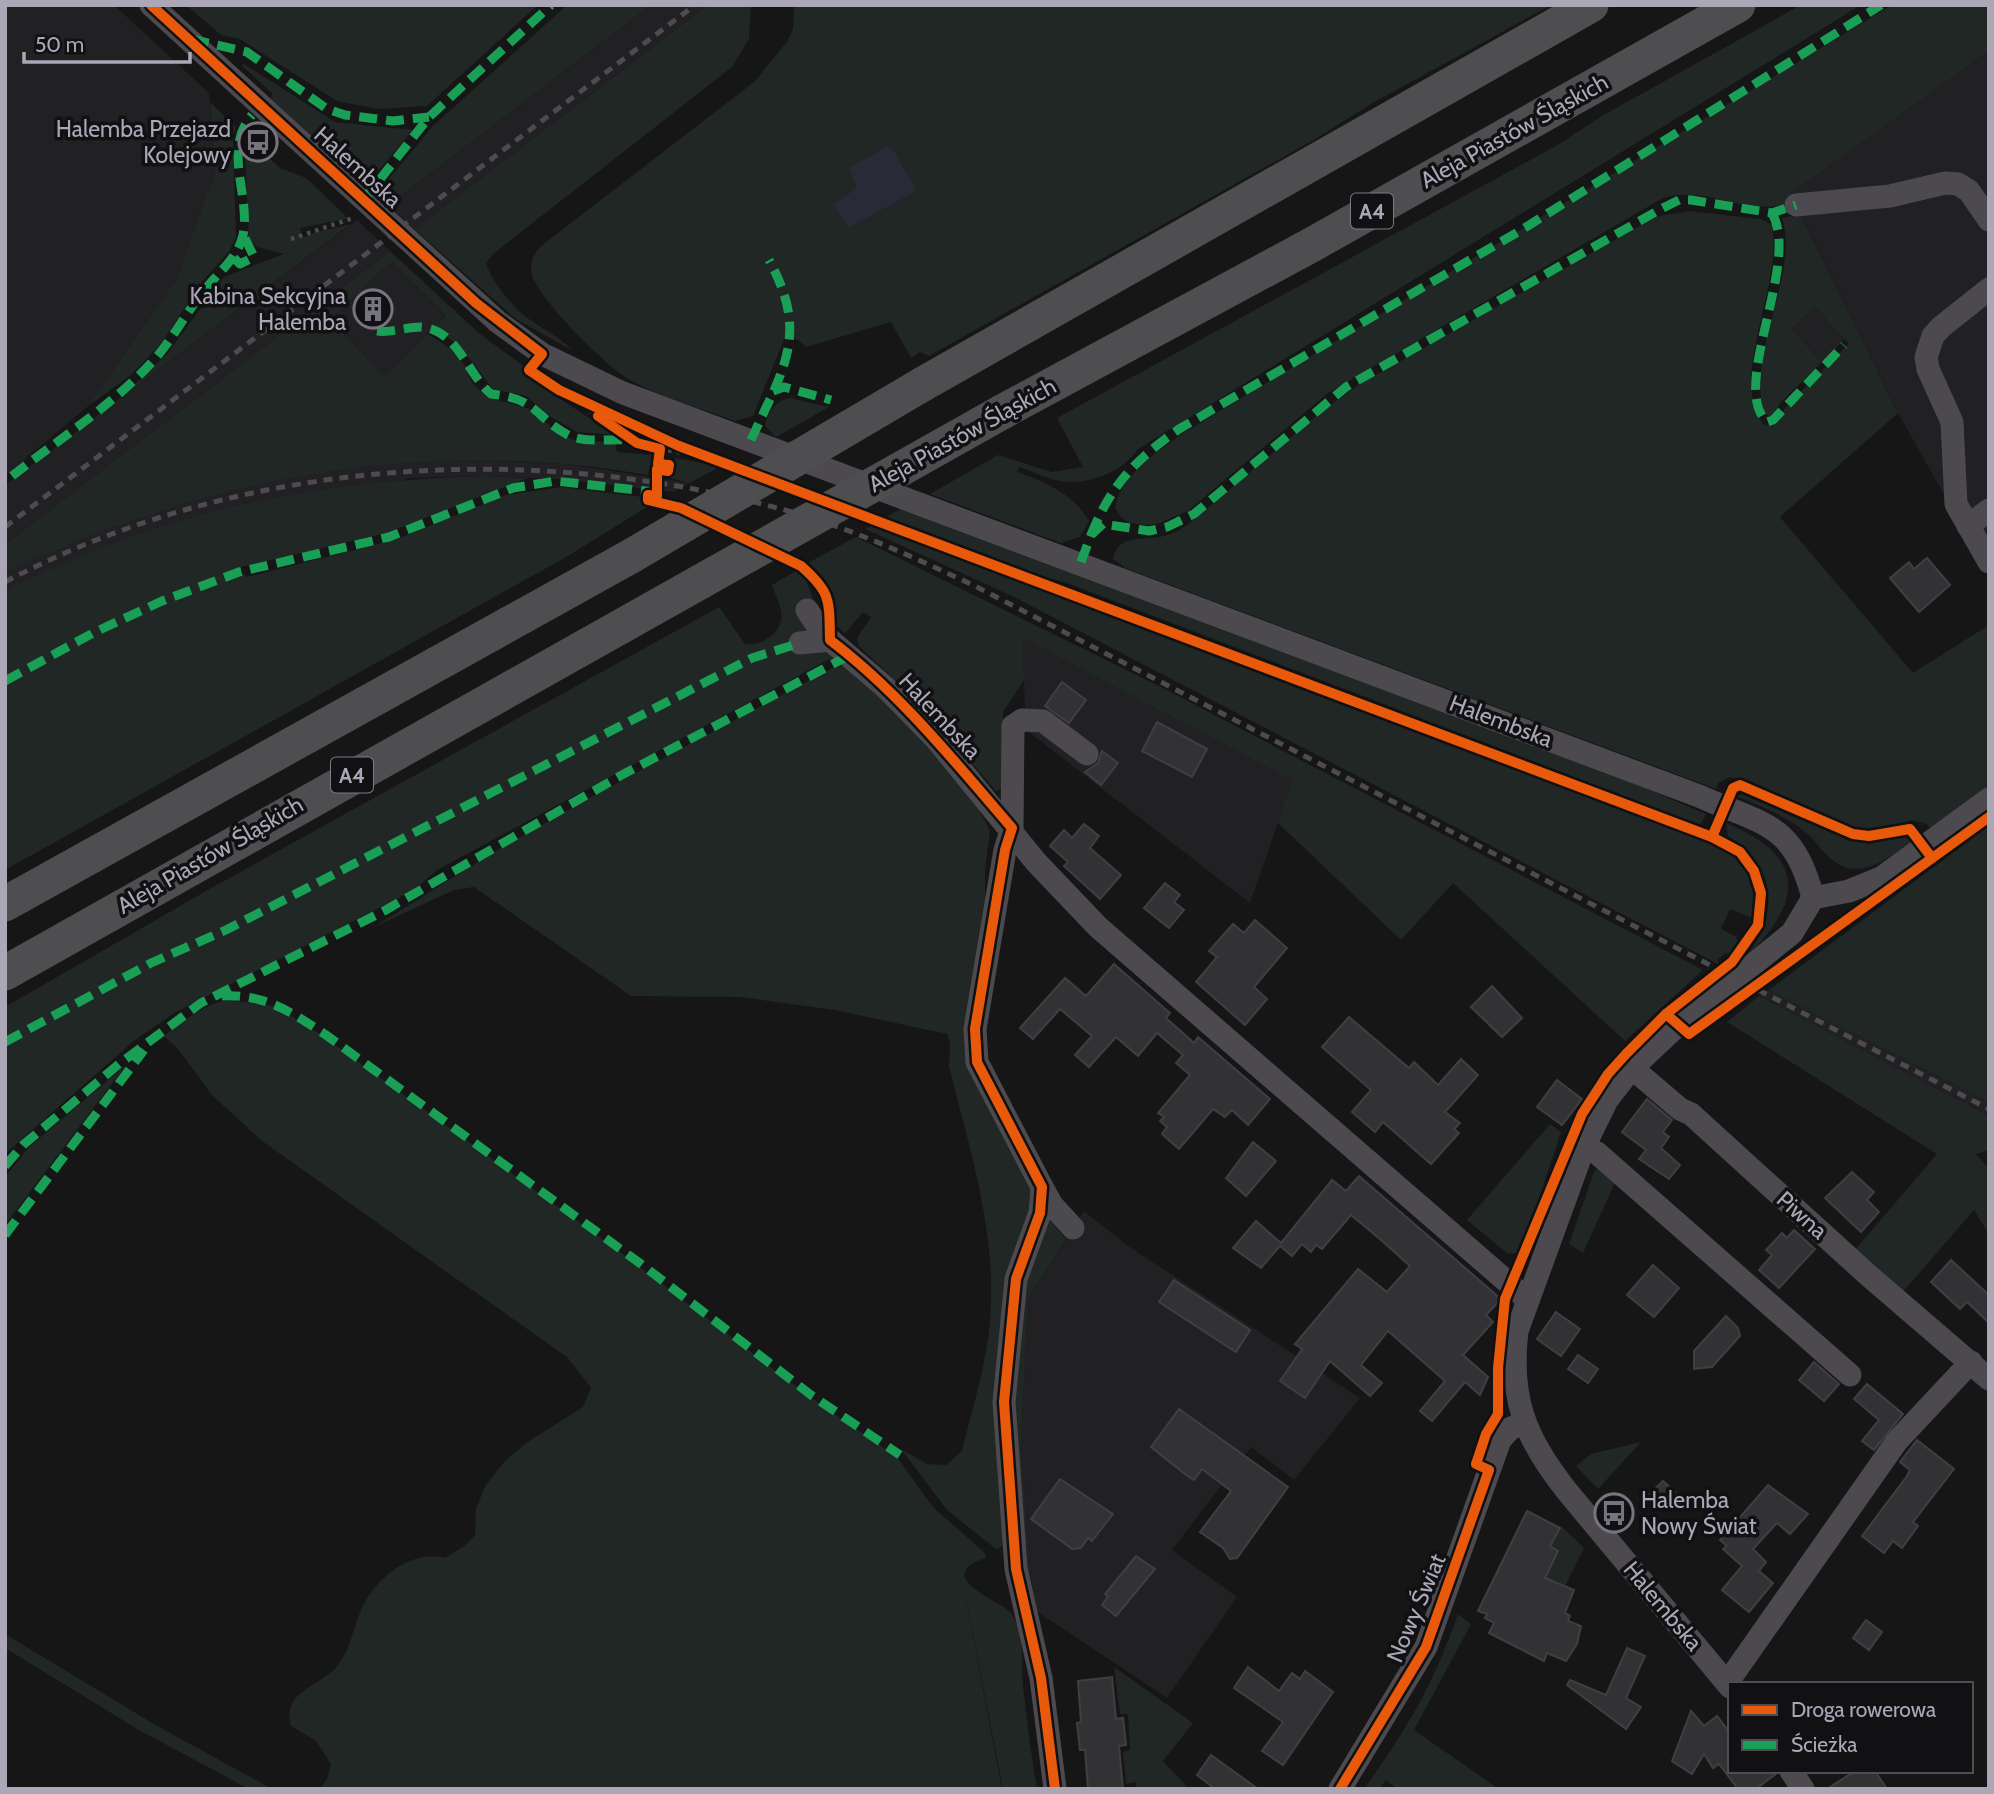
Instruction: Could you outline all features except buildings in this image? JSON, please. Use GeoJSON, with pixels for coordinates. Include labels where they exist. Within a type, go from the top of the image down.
{"type":"FeatureCollection","features":[{"type":"Feature","properties":{"kind":"highway","name":"A4"},"geometry":{"type":"LineString","coordinates":[[5,904],[633,555],[923,384],[1591,5]]}},
{"type":"Feature","properties":{"kind":"highway","name":"Aleja Piastów Śląskich"},"geometry":{"type":"LineString","coordinates":[[5,973],[1002,412],[1315,243],[1738,5]]}},
{"type":"Feature","properties":{"kind":"street","name":"Halembska"},"geometry":{"type":"LineString","coordinates":[[151,5],[476,303],[542,354],[623,393],[1699,796],[1780,832],[1800,859],[1813,898]]}},
{"type":"Feature","properties":{"kind":"street"},"geometry":{"type":"LineString","coordinates":[[1796,205],[1890,196],[1945,183],[1969,191],[1989,220]]}},
{"type":"Feature","properties":{"kind":"street"},"geometry":{"type":"LineString","coordinates":[[1989,289],[1941,327],[1933,336],[1926,357],[1928,369],[1952,422],[1955,438],[1954,491],[1968,526],[1989,562]]}},
{"type":"Feature","properties":{"kind":"street"},"geometry":{"type":"LineString","coordinates":[[1968,526],[1989,510]]}},
{"type":"Feature","properties":{"kind":"street","name":"Halembska"},"geometry":{"type":"LineString","coordinates":[[807,610],[830,640],[885,687],[936,739],[1012,828],[1036,862],[1097,927],[1527,1300]]}},
{"type":"Feature","properties":{"kind":"street"},"geometry":{"type":"LineString","coordinates":[[800,643],[830,640]]}},
{"type":"Feature","properties":{"kind":"street"},"geometry":{"type":"LineString","coordinates":[[1073,1228],[1052,1205],[976,1062],[975,1029],[1005,850],[1012,828],[1013,726],[1017,722],[1043,721],[1087,754]]}},
{"type":"Feature","properties":{"kind":"street"},"geometry":{"type":"LineString","coordinates":[[1523,1424],[1513,1365],[1517,1331],[1584,1147],[1607,1100],[1632,1068],[1678,1024],[1792,933],[1813,898],[1849,891],[1881,878],[1989,799]]}},
{"type":"Feature","properties":{"kind":"street","name":"Piwna"},"geometry":{"type":"LineString","coordinates":[[1632,1068],[1680,1109],[1691,1114],[1868,1275],[1989,1379]]}},
{"type":"Feature","properties":{"kind":"street"},"geometry":{"type":"LineString","coordinates":[[1584,1147],[1597,1153],[1850,1375]]}},
{"type":"Feature","properties":{"kind":"street"},"geometry":{"type":"LineString","coordinates":[[1042,1187],[1040,1213],[1016,1279],[1004,1402],[1016,1569],[1041,1678],[1055,1789]]}},
{"type":"Feature","properties":{"kind":"street"},"geometry":{"type":"LineString","coordinates":[[1730,1682],[1897,1441],[1971,1362]]}},
{"type":"Feature","properties":{"kind":"street","name":"Halembska"},"geometry":{"type":"LineString","coordinates":[[1523,1424],[1550,1470],[1728,1685]]}},
{"type":"Feature","properties":{"kind":"street","name":"Nowy Świat"},"geometry":{"type":"LineString","coordinates":[[1340,1789],[1426,1647],[1500,1440],[1511,1428],[1523,1424]]}},
{"type":"Feature","properties":{"kind":"street"},"geometry":{"type":"LineString","coordinates":[[1792,1773],[1803,1789]]}},
{"type":"Feature","properties":{"kind":"path"},"geometry":{"type":"LineString","coordinates":[[291,239],[345,222],[359,214]]}},
{"type":"Feature","properties":{"kind":"path"},"geometry":{"type":"LineString","coordinates":[[660,449],[710,457]]}},
{"type":"Feature","properties":{"kind":"shaded area"},"geometry":{"type":"Polygon","coordinates":[[[5,5],[114,5],[209,93],[215,172],[176,280],[87,407],[5,476],[5,5]]]}},
{"type":"Feature","properties":{"kind":"shaded area"},"geometry":{"type":"Polygon","coordinates":[[[186,5],[538,5],[427,106],[378,109],[337,101],[240,39],[221,35],[186,5]]]}},
{"type":"Feature","properties":{"kind":"shaded area"},"geometry":{"type":"Polygon","coordinates":[[[567,5],[651,5],[389,205],[376,194],[433,126],[567,5]]]}},
{"type":"Feature","properties":{"kind":"shaded area"},"geometry":{"type":"Polygon","coordinates":[[[651,5],[708,5],[414,229],[389,205],[651,5]]]}},
{"type":"Feature","properties":{"kind":"shaded area"},"geometry":{"type":"Polygon","coordinates":[[[708,5],[751,5],[749,39],[732,67],[493,254],[486,263],[503,294],[516,308],[573,351],[516,319],[414,229],[708,5]]]}},
{"type":"Feature","properties":{"kind":"shaded area"},"geometry":{"type":"Polygon","coordinates":[[[794,5],[1551,5],[1371,104],[1317,138],[929,356],[920,352],[911,358],[891,322],[806,347],[798,340],[785,337],[753,416],[735,421],[655,392],[619,373],[573,330],[544,296],[535,281],[531,263],[541,246],[754,82],[787,42],[793,29],[794,5]]]}},
{"type":"Feature","properties":{"kind":"shaded area"},"geometry":{"type":"Polygon","coordinates":[[[1801,5],[1861,5],[1138,449],[1131,458],[1112,472],[1090,480],[1066,482],[1019,467],[1017,472],[1058,490],[1082,511],[1089,521],[1080,537],[1061,543],[930,494],[998,455],[1052,472],[1083,467],[1057,418],[1556,146],[1602,116],[1801,5]]]}},
{"type":"Feature","properties":{"kind":"shaded area"},"geometry":{"type":"Polygon","coordinates":[[[1892,5],[1989,5],[1989,51],[1791,193],[1794,201],[1762,207],[1696,195],[1663,198],[1328,393],[1188,511],[1157,524],[1144,525],[1129,523],[1119,515],[1115,507],[1125,484],[1151,456],[1182,434],[1892,5]]]}},
{"type":"Feature","properties":{"kind":"shaded area"},"geometry":{"type":"Polygon","coordinates":[[[1989,51],[1989,544],[1951,507],[1898,413],[1790,193],[1989,51]]]}},
{"type":"Feature","properties":{"kind":"shaded area"},"geometry":{"type":"Polygon","coordinates":[[[244,64],[335,122],[413,130],[365,187],[270,98],[273,94],[241,65],[244,64]]]}},
{"type":"Feature","properties":{"kind":"shaded area"},"geometry":{"type":"Polygon","coordinates":[[[210,102],[236,127],[233,136],[236,238],[228,253],[201,283],[161,344],[131,375],[87,407],[176,280],[215,172],[210,102]]]}},
{"type":"Feature","properties":{"kind":"shaded area"},"geometry":{"type":"Polygon","coordinates":[[[244,135],[280,168],[306,178],[345,215],[346,219],[300,228],[302,238],[351,224],[117,401],[167,354],[224,277],[284,254],[257,247],[249,238],[244,135]]]}},
{"type":"Feature","properties":{"kind":"shaded area"},"geometry":{"type":"Polygon","coordinates":[[[888,146],[892,148],[915,188],[914,192],[848,228],[834,204],[857,188],[849,168],[888,146]]]}},
{"type":"Feature","properties":{"kind":"shaded area"},"geometry":{"type":"Polygon","coordinates":[[[1689,211],[1761,219],[1772,225],[1774,249],[1771,275],[1753,357],[1751,382],[1754,405],[1764,425],[1771,426],[1790,402],[1849,344],[1815,307],[1791,329],[1822,362],[1780,403],[1773,418],[1765,414],[1760,392],[1761,368],[1784,265],[1786,241],[1782,218],[1800,214],[1898,413],[1780,517],[1913,673],[1989,625],[1989,789],[1931,830],[1927,824],[1912,820],[1878,830],[1855,829],[1778,794],[1730,777],[1718,783],[1716,789],[1125,568],[1113,559],[1120,545],[1126,542],[1167,535],[1189,524],[1321,412],[1360,384],[1643,224],[1659,216],[1689,211]]]}},
{"type":"Feature","properties":{"kind":"shaded area"},"geometry":{"type":"Polygon","coordinates":[[[357,220],[390,251],[5,544],[5,485],[357,220]]]}},
{"type":"Feature","properties":{"kind":"shaded area"},"geometry":{"type":"Polygon","coordinates":[[[390,251],[480,334],[529,370],[525,376],[615,435],[577,432],[551,417],[526,396],[493,389],[461,348],[435,327],[446,316],[392,261],[330,320],[384,376],[428,334],[451,349],[464,364],[472,383],[487,397],[530,409],[561,435],[581,442],[615,441],[617,452],[652,455],[648,475],[565,464],[482,460],[400,463],[319,473],[239,489],[160,511],[82,539],[5,573],[5,544],[390,251]]]}},
{"type":"Feature","properties":{"kind":"shaded area"},"geometry":{"type":"Polygon","coordinates":[[[392,260],[446,317],[384,376],[330,320],[392,260]]]}},
{"type":"Feature","properties":{"kind":"shaded area"},"geometry":{"type":"Polygon","coordinates":[[[1815,307],[1845,339],[1822,362],[1791,329],[1815,307]]]}},
{"type":"Feature","properties":{"kind":"shaded area"},"geometry":{"type":"Polygon","coordinates":[[[790,398],[829,407],[776,437],[765,426],[768,416],[776,404],[790,398]]]}},
{"type":"Feature","properties":{"kind":"shaded area"},"geometry":{"type":"Polygon","coordinates":[[[675,458],[721,466],[690,483],[670,478],[675,458]]]}},
{"type":"Feature","properties":{"kind":"shaded area"},"geometry":{"type":"Polygon","coordinates":[[[486,460],[566,464],[690,483],[674,492],[559,479],[482,476],[411,478],[5,591],[5,573],[67,543],[150,513],[236,488],[318,472],[414,461],[486,460]]]}},
{"type":"Feature","properties":{"kind":"shaded area"},"geometry":{"type":"Polygon","coordinates":[[[482,476],[528,478],[386,533],[237,568],[247,577],[394,540],[506,495],[561,487],[643,497],[643,504],[650,505],[568,556],[5,870],[5,591],[122,540],[237,506],[355,485],[482,476]]]}},
{"type":"Feature","properties":{"kind":"shaded area"},"geometry":{"type":"Polygon","coordinates":[[[902,508],[1634,783],[1706,814],[1700,825],[1067,583],[1021,571],[883,519],[902,508]]]}},
{"type":"Feature","properties":{"kind":"shaded area"},"geometry":{"type":"Polygon","coordinates":[[[871,526],[1071,598],[1727,850],[1737,858],[1754,888],[1755,911],[1748,934],[1745,933],[1752,918],[1730,909],[1721,929],[1735,936],[1740,945],[1729,956],[1726,953],[1718,959],[1718,964],[1012,596],[865,529],[871,526]]]}},
{"type":"Feature","properties":{"kind":"shaded area"},"geometry":{"type":"Polygon","coordinates":[[[856,537],[1155,684],[1703,970],[1625,1041],[1453,883],[1401,940],[1278,823],[1292,780],[1023,638],[1024,680],[1003,712],[1005,783],[1004,788],[996,791],[921,705],[859,646],[857,638],[871,617],[863,612],[845,633],[837,626],[833,594],[804,565],[856,537]]]}},
{"type":"Feature","properties":{"kind":"shaded area"},"geometry":{"type":"Polygon","coordinates":[[[796,571],[804,575],[815,604],[820,648],[837,655],[437,870],[414,890],[176,1012],[135,1040],[5,1154],[5,1007],[213,887],[719,607],[745,644],[765,640],[776,631],[781,619],[780,605],[772,585],[796,571]]]}},
{"type":"Feature","properties":{"kind":"shaded area"},"geometry":{"type":"Polygon","coordinates":[[[1022,637],[1293,780],[1250,903],[1026,730],[1022,637]]]}},
{"type":"Feature","properties":{"kind":"shaded area"},"geometry":{"type":"Polygon","coordinates":[[[847,666],[910,725],[980,811],[990,831],[985,869],[985,907],[969,1017],[1031,1180],[1005,1545],[996,1549],[947,1510],[901,1449],[927,1464],[946,1465],[962,1451],[984,1364],[991,1315],[991,1279],[983,1207],[949,1066],[950,1044],[947,1034],[835,1010],[740,997],[631,996],[474,887],[454,890],[372,928],[494,852],[593,796],[834,667],[847,666]]]}},
{"type":"Feature","properties":{"kind":"shaded area"},"geometry":{"type":"Polygon","coordinates":[[[1742,794],[1847,839],[1868,843],[1904,835],[1911,842],[1872,866],[1851,868],[1830,858],[1808,834],[1788,820],[1736,796],[1742,794]]]}},
{"type":"Feature","properties":{"kind":"shaded area"},"geometry":{"type":"Polygon","coordinates":[[[1726,823],[1753,836],[1772,850],[1783,866],[1788,882],[1786,900],[1778,918],[1745,958],[1764,925],[1768,892],[1757,862],[1728,836],[1726,823]]]}},
{"type":"Feature","properties":{"kind":"shaded area"},"geometry":{"type":"Polygon","coordinates":[[[1989,826],[1989,1101],[1769,990],[1989,826]]]}},
{"type":"Feature","properties":{"kind":"shaded area"},"geometry":{"type":"Polygon","coordinates":[[[1774,986],[1989,1097],[1989,1116],[1759,996],[1774,986]]]}},
{"type":"Feature","properties":{"kind":"shaded area"},"geometry":{"type":"Polygon","coordinates":[[[1759,996],[1989,1116],[1989,1150],[1976,1154],[1989,1169],[1989,1234],[1974,1210],[1901,1294],[1854,1251],[1937,1154],[1727,1022],[1759,996]]]}},
{"type":"Feature","properties":{"kind":"shaded area"},"geometry":{"type":"Polygon","coordinates":[[[227,1000],[276,1006],[323,1036],[619,1251],[810,1397],[897,1457],[933,1507],[987,1557],[968,1567],[965,1574],[967,1581],[1014,1617],[1021,1642],[1023,1686],[1037,1789],[1003,1789],[960,1567],[1002,1789],[320,1789],[327,1779],[331,1764],[316,1741],[291,1726],[289,1714],[297,1697],[338,1665],[363,1606],[377,1585],[408,1562],[433,1556],[445,1558],[464,1546],[475,1535],[476,1509],[485,1486],[504,1462],[526,1443],[583,1407],[591,1388],[568,1358],[262,1141],[212,1095],[178,1049],[164,1036],[201,1010],[227,1000]]]}},
{"type":"Feature","properties":{"kind":"shaded area"},"geometry":{"type":"Polygon","coordinates":[[[126,1065],[5,1225],[5,1177],[29,1147],[126,1065]]]}},
{"type":"Feature","properties":{"kind":"shaded area"},"geometry":{"type":"Polygon","coordinates":[[[1550,1124],[1561,1132],[1521,1252],[1508,1254],[1467,1220],[1550,1124]]]}},
{"type":"Feature","properties":{"kind":"shaded area"},"geometry":{"type":"Polygon","coordinates":[[[1597,1169],[1615,1183],[1583,1253],[1569,1244],[1597,1169]]]}},
{"type":"Feature","properties":{"kind":"shaded area"},"geometry":{"type":"Polygon","coordinates":[[[1084,1211],[1131,1248],[1360,1398],[1294,1480],[1251,1447],[1172,1550],[1237,1597],[1167,1698],[1033,1609],[1021,1444],[1028,1299],[1084,1211]]]}},
{"type":"Feature","properties":{"kind":"shaded area"},"geometry":{"type":"Polygon","coordinates":[[[1048,1218],[1066,1239],[1028,1299],[1021,1444],[1033,1609],[1021,1551],[1009,1399],[1021,1287],[1048,1218]]]}},
{"type":"Feature","properties":{"kind":"shaded area"},"geometry":{"type":"Polygon","coordinates":[[[1641,1442],[1598,1489],[1576,1466],[1591,1454],[1641,1442]]]}},
{"type":"Feature","properties":{"kind":"shaded area"},"geometry":{"type":"Polygon","coordinates":[[[1561,1526],[1584,1548],[1537,1643],[1531,1607],[1558,1551],[1550,1546],[1561,1526]]]}},
{"type":"Feature","properties":{"kind":"shaded area"},"geometry":{"type":"Polygon","coordinates":[[[1458,1614],[1471,1624],[1414,1730],[1499,1789],[1398,1789],[1386,1780],[1379,1789],[1364,1789],[1418,1705],[1439,1663],[1458,1614]]]}},
{"type":"Feature","properties":{"kind":"shaded area"},"geometry":{"type":"Polygon","coordinates":[[[5,1634],[154,1724],[272,1789],[249,1789],[139,1730],[5,1648],[5,1634]]]}},
{"type":"Feature","properties":{"kind":"shaded area"},"geometry":{"type":"Polygon","coordinates":[[[1114,1667],[1193,1723],[1163,1761],[1189,1789],[1136,1789],[1136,1782],[1126,1784],[1123,1752],[1130,1750],[1128,1714],[1120,1714],[1114,1667]]]}},
{"type":"Feature","properties":{"kind":"railway"},"geometry":{"type":"LineString","coordinates":[[5,527],[695,5]]}},
{"type":"Feature","properties":{"kind":"railway"},"geometry":{"type":"LineString","coordinates":[[5,582],[97,540],[192,508],[291,485],[392,473],[493,469],[594,475],[694,489],[792,512],[862,536],[973,585],[1989,1109]]}},
{"type":"Feature","properties":{"kind":"marked path"},"geometry":{"type":"LineString","coordinates":[[363,201],[429,117],[551,5]]}},
{"type":"Feature","properties":{"kind":"marked path"},"geometry":{"type":"LineString","coordinates":[[1091,535],[1107,502],[1126,475],[1179,429],[1518,232],[1881,5]]}},
{"type":"Feature","properties":{"kind":"marked path"},"geometry":{"type":"LineString","coordinates":[[191,39],[247,52],[327,109],[345,115],[393,121],[429,117]]}},
{"type":"Feature","properties":{"kind":"marked path"},"geometry":{"type":"LineString","coordinates":[[12,476],[103,407],[137,377],[161,352],[200,296],[233,257],[241,243],[244,220],[239,143],[243,128],[252,115]]}},
{"type":"Feature","properties":{"kind":"marked path"},"geometry":{"type":"LineString","coordinates":[[1081,562],[1091,535],[1103,524],[1149,531],[1167,527],[1194,514],[1346,387],[1679,200],[1772,213],[1796,205]]}},
{"type":"Feature","properties":{"kind":"marked path"},"geometry":{"type":"LineString","coordinates":[[1772,213],[1779,235],[1778,262],[1756,381],[1757,405],[1767,422],[1773,420],[1844,345]]}},
{"type":"Feature","properties":{"kind":"marked path"},"geometry":{"type":"LineString","coordinates":[[234,258],[240,264],[254,257],[243,234]]}},
{"type":"Feature","properties":{"kind":"marked path"},"geometry":{"type":"LineString","coordinates":[[751,440],[782,372],[790,331],[788,310],[781,286],[769,260]]}},
{"type":"Feature","properties":{"kind":"marked path"},"geometry":{"type":"LineString","coordinates":[[377,331],[421,327],[433,330],[453,344],[491,394],[507,396],[527,404],[568,435],[589,440],[628,440]]}},
{"type":"Feature","properties":{"kind":"marked path"},"geometry":{"type":"LineString","coordinates":[[773,391],[784,387],[831,400]]}},
{"type":"Feature","properties":{"kind":"marked path"},"geometry":{"type":"LineString","coordinates":[[5,681],[93,633],[162,601],[239,572],[389,537],[513,488],[555,481],[655,492]]}},
{"type":"Feature","properties":{"kind":"marked path"},"geometry":{"type":"LineString","coordinates":[[5,1042],[151,963],[226,930],[752,658],[800,643]]}},
{"type":"Feature","properties":{"kind":"marked path"},"geometry":{"type":"LineString","coordinates":[[5,1166],[23,1145],[119,1064],[201,1003],[384,911],[620,776],[850,655]]}},
{"type":"Feature","properties":{"kind":"marked path"},"geometry":{"type":"LineString","coordinates":[[222,996],[265,1001],[326,1035],[641,1264],[811,1395],[900,1455]]}},
{"type":"Feature","properties":{"kind":"marked path"},"geometry":{"type":"LineString","coordinates":[[5,1235],[144,1050]]}},
{"type":"Feature","properties":{"kind":"cycle path"},"geometry":{"type":"LineString","coordinates":[[151,5],[476,303],[542,354],[529,370],[559,390],[679,446],[1712,837],[1740,852],[1754,871],[1761,893],[1758,925],[1732,962],[1666,1014],[1626,1054],[1608,1074],[1582,1114],[1505,1299],[1498,1368],[1498,1414],[1486,1434],[1476,1464],[1489,1470],[1426,1647],[1340,1789]]}},
{"type":"Feature","properties":{"kind":"cycle path"},"geometry":{"type":"LineString","coordinates":[[598,416],[637,443],[660,449],[658,464],[669,465],[668,471],[657,469],[657,496],[648,495],[648,500],[681,508],[801,566],[811,575],[827,598],[830,640],[903,705],[1012,828],[1005,850],[975,1029],[977,1062],[1042,1187],[1040,1213],[1016,1279],[1004,1402],[1016,1569],[1041,1678],[1055,1789]]}},
{"type":"Feature","properties":{"kind":"cycle path"},"geometry":{"type":"LineString","coordinates":[[1712,837],[1733,788],[1740,785],[1853,834],[1869,836],[1910,829],[1932,858]]}},
{"type":"Feature","properties":{"kind":"cycle path"},"geometry":{"type":"LineString","coordinates":[[1666,1014],[1689,1034],[1989,817]]}},
{"type":"Feature","properties":{"kind":"place","name":"Halemba Przejazd Kolejowy"},"geometry":{"type":"Point","coordinates":[258,142]}},
{"type":"Feature","properties":{"kind":"place","name":"Kabina Sekcyjna Halemba"},"geometry":{"type":"Point","coordinates":[373,309]}},
{"type":"Feature","properties":{"kind":"place","name":"Halemba Nowy Świat"},"geometry":{"type":"Point","coordinates":[1614,1513]}}]}
